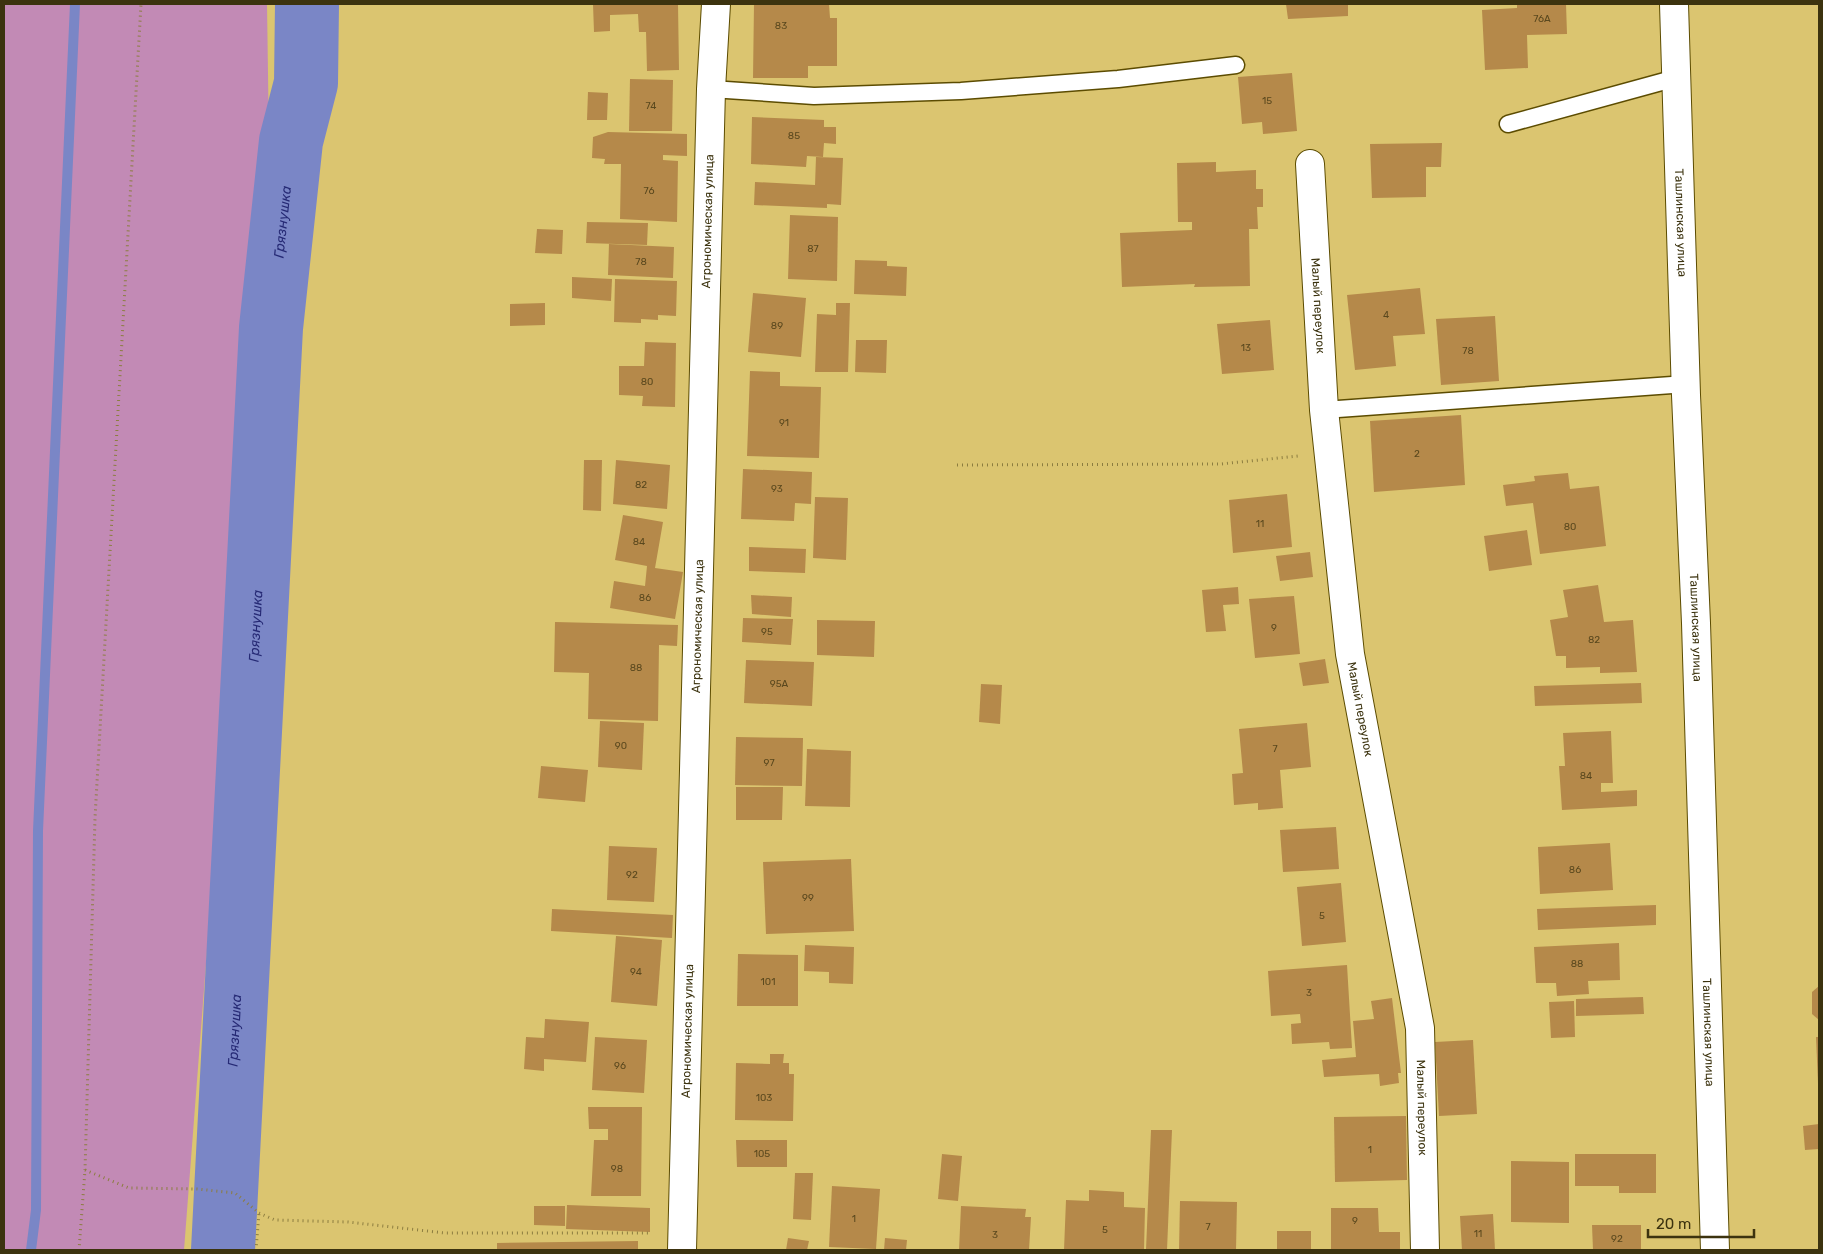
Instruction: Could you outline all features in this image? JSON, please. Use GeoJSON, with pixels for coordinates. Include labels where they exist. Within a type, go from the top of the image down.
{"type":"FeatureCollection","features":[{"type":"Feature","properties":{"kind":"street","name":"Агрономическая улица"},"geometry":{"type":"LineString","coordinates":[[682,1242],[711,89],[716,4]]}},
{"type":"Feature","properties":{"kind":"street","name":"Ташлинская улица"},"geometry":{"type":"LineString","coordinates":[[1674,4],[1686,384],[1696,623],[1715,1250]]}},
{"type":"Feature","properties":{"kind":"street","name":"Малый переулок"},"geometry":{"type":"LineString","coordinates":[[1310,164],[1324,410],[1350,654],[1420,1028],[1425,1250]]}},
{"type":"Feature","properties":{"kind":"lane"},"geometry":{"type":"LineString","coordinates":[[711,89],[814,96],[961,91],[1118,79],[1236,64]]}},
{"type":"Feature","properties":{"kind":"lane"},"geometry":{"type":"LineString","coordinates":[[1508,124],[1676,78]]}},
{"type":"Feature","properties":{"kind":"lane"},"geometry":{"type":"LineString","coordinates":[[1324,410],[1686,384]]}},
{"type":"Feature","properties":{"kind":"path"},"geometry":{"type":"LineString","coordinates":[[79,1250],[85,1170],[95,818],[141,4]]}},
{"type":"Feature","properties":{"kind":"path"},"geometry":{"type":"LineString","coordinates":[[957,465],[1221,464],[1307,455]]}},
{"type":"Feature","properties":{"kind":"path"},"geometry":{"type":"LineString","coordinates":[[85,1170],[129,1188],[198,1189],[235,1193],[259,1213],[275,1220],[348,1222],[445,1233],[682,1242]]}},
{"type":"Feature","properties":{"kind":"path"},"geometry":{"type":"LineString","coordinates":[[256,1250],[259,1213]]}},
{"type":"Feature","properties":{"kind":"shaded area"},"geometry":{"type":"Polygon","coordinates":[[[4,4],[267,4],[269,143],[184,1250],[4,1250],[4,4]]]}},
{"type":"Feature","properties":{"kind":"building"},"geometry":{"type":"Polygon","coordinates":[[[593,4],[678,4],[679,70],[647,71],[646,32],[639,32],[638,14],[610,15],[610,31],[594,32],[593,4]]]}},
{"type":"Feature","properties":{"kind":"building"},"geometry":{"type":"Polygon","coordinates":[[[754,4],[829,4],[830,18],[837,18],[837,66],[808,66],[808,78],[753,78],[754,4]]]}},
{"type":"Feature","properties":{"kind":"building"},"geometry":{"type":"Polygon","coordinates":[[[1286,4],[1348,4],[1348,16],[1288,19],[1286,4]]]}},
{"type":"Feature","properties":{"kind":"building"},"geometry":{"type":"Polygon","coordinates":[[[1517,4],[1566,4],[1567,34],[1527,35],[1528,68],[1485,70],[1482,10],[1517,8],[1517,4]]]}},
{"type":"Feature","properties":{"kind":"building"},"geometry":{"type":"Polygon","coordinates":[[[1292,73],[1297,131],[1263,134],[1262,122],[1242,124],[1238,77],[1292,73]]]}},
{"type":"Feature","properties":{"kind":"building"},"geometry":{"type":"Polygon","coordinates":[[[630,79],[673,80],[672,131],[629,131],[630,79]]]}},
{"type":"Feature","properties":{"kind":"building"},"geometry":{"type":"Polygon","coordinates":[[[588,92],[608,93],[607,120],[587,120],[588,92]]]}},
{"type":"Feature","properties":{"kind":"building"},"geometry":{"type":"Polygon","coordinates":[[[752,117],[824,120],[824,127],[836,127],[836,144],[824,143],[823,157],[807,156],[806,167],[751,164],[752,117]]]}},
{"type":"Feature","properties":{"kind":"building"},"geometry":{"type":"Polygon","coordinates":[[[608,132],[687,134],[687,156],[663,155],[663,160],[678,161],[677,222],[620,219],[621,164],[604,164],[605,159],[592,158],[593,137],[608,132]]]}},
{"type":"Feature","properties":{"kind":"building"},"geometry":{"type":"Polygon","coordinates":[[[1442,143],[1441,167],[1426,167],[1426,197],[1372,198],[1370,144],[1442,143]]]}},
{"type":"Feature","properties":{"kind":"building"},"geometry":{"type":"Polygon","coordinates":[[[816,157],[843,158],[841,205],[827,204],[827,208],[754,205],[755,182],[815,185],[816,157]]]}},
{"type":"Feature","properties":{"kind":"building"},"geometry":{"type":"Polygon","coordinates":[[[1216,162],[1216,172],[1256,170],[1256,189],[1263,189],[1263,207],[1257,207],[1258,229],[1249,229],[1250,286],[1194,287],[1195,284],[1122,287],[1120,233],[1192,230],[1192,222],[1178,222],[1177,163],[1216,162]]]}},
{"type":"Feature","properties":{"kind":"building"},"geometry":{"type":"Polygon","coordinates":[[[790,215],[838,217],[837,281],[788,279],[790,215]]]}},
{"type":"Feature","properties":{"kind":"building"},"geometry":{"type":"Polygon","coordinates":[[[587,222],[648,223],[647,245],[586,243],[587,222]]]}},
{"type":"Feature","properties":{"kind":"building"},"geometry":{"type":"Polygon","coordinates":[[[537,229],[563,230],[562,254],[535,253],[537,229]]]}},
{"type":"Feature","properties":{"kind":"building"},"geometry":{"type":"Polygon","coordinates":[[[609,244],[674,247],[673,278],[608,275],[609,244]]]}},
{"type":"Feature","properties":{"kind":"building"},"geometry":{"type":"Polygon","coordinates":[[[855,260],[887,261],[887,266],[907,267],[906,296],[854,294],[855,260]]]}},
{"type":"Feature","properties":{"kind":"building"},"geometry":{"type":"Polygon","coordinates":[[[572,277],[612,279],[611,301],[572,298],[572,277]]]}},
{"type":"Feature","properties":{"kind":"building"},"geometry":{"type":"Polygon","coordinates":[[[615,279],[677,281],[676,316],[658,315],[658,320],[641,319],[641,323],[614,322],[615,279]]]}},
{"type":"Feature","properties":{"kind":"building"},"geometry":{"type":"Polygon","coordinates":[[[1420,288],[1425,334],[1393,336],[1396,366],[1355,370],[1347,295],[1420,288]]]}},
{"type":"Feature","properties":{"kind":"building"},"geometry":{"type":"Polygon","coordinates":[[[753,293],[806,298],[801,357],[748,352],[753,293]]]}},
{"type":"Feature","properties":{"kind":"building"},"geometry":{"type":"Polygon","coordinates":[[[545,303],[545,325],[510,326],[510,304],[545,303]]]}},
{"type":"Feature","properties":{"kind":"building"},"geometry":{"type":"Polygon","coordinates":[[[836,303],[850,303],[848,372],[815,372],[817,314],[836,315],[836,303]]]}},
{"type":"Feature","properties":{"kind":"building"},"geometry":{"type":"Polygon","coordinates":[[[1495,316],[1499,381],[1441,385],[1436,319],[1495,316]]]}},
{"type":"Feature","properties":{"kind":"building"},"geometry":{"type":"Polygon","coordinates":[[[1270,320],[1274,370],[1222,374],[1217,324],[1270,320]]]}},
{"type":"Feature","properties":{"kind":"building"},"geometry":{"type":"Polygon","coordinates":[[[856,340],[887,340],[886,373],[855,372],[856,340]]]}},
{"type":"Feature","properties":{"kind":"building"},"geometry":{"type":"Polygon","coordinates":[[[645,342],[676,343],[675,407],[642,406],[643,396],[619,395],[619,366],[644,366],[645,342]]]}},
{"type":"Feature","properties":{"kind":"building"},"geometry":{"type":"Polygon","coordinates":[[[750,371],[780,372],[780,386],[821,387],[819,458],[747,456],[750,371]]]}},
{"type":"Feature","properties":{"kind":"building"},"geometry":{"type":"Polygon","coordinates":[[[1461,415],[1465,485],[1374,492],[1370,421],[1461,415]]]}},
{"type":"Feature","properties":{"kind":"building"},"geometry":{"type":"Polygon","coordinates":[[[584,460],[602,460],[601,511],[583,510],[584,460]]]}},
{"type":"Feature","properties":{"kind":"building"},"geometry":{"type":"Polygon","coordinates":[[[616,460],[670,465],[667,509],[613,504],[616,460]]]}},
{"type":"Feature","properties":{"kind":"building"},"geometry":{"type":"Polygon","coordinates":[[[743,469],[812,472],[811,504],[795,503],[794,521],[741,519],[743,469]]]}},
{"type":"Feature","properties":{"kind":"building"},"geometry":{"type":"Polygon","coordinates":[[[1568,473],[1570,489],[1599,486],[1606,546],[1540,554],[1533,503],[1506,506],[1503,485],[1535,481],[1534,476],[1568,473]]]}},
{"type":"Feature","properties":{"kind":"building"},"geometry":{"type":"Polygon","coordinates":[[[1287,494],[1292,547],[1233,553],[1229,500],[1287,494]]]}},
{"type":"Feature","properties":{"kind":"building"},"geometry":{"type":"Polygon","coordinates":[[[815,497],[848,498],[846,560],[813,558],[815,497]]]}},
{"type":"Feature","properties":{"kind":"building"},"geometry":{"type":"Polygon","coordinates":[[[623,515],[663,522],[655,568],[683,572],[675,619],[610,608],[614,581],[645,586],[647,566],[615,560],[623,515]]]}},
{"type":"Feature","properties":{"kind":"building"},"geometry":{"type":"Polygon","coordinates":[[[1527,530],[1532,565],[1489,571],[1484,536],[1527,530]]]}},
{"type":"Feature","properties":{"kind":"building"},"geometry":{"type":"Polygon","coordinates":[[[749,547],[806,549],[805,573],[749,571],[749,547]]]}},
{"type":"Feature","properties":{"kind":"building"},"geometry":{"type":"Polygon","coordinates":[[[1310,552],[1313,577],[1280,581],[1276,556],[1310,552]]]}},
{"type":"Feature","properties":{"kind":"building"},"geometry":{"type":"Polygon","coordinates":[[[1598,585],[1604,622],[1633,620],[1637,672],[1600,673],[1600,667],[1566,668],[1566,656],[1556,656],[1550,620],[1568,617],[1563,590],[1598,585]]]}},
{"type":"Feature","properties":{"kind":"building"},"geometry":{"type":"Polygon","coordinates":[[[1238,587],[1239,604],[1223,605],[1226,631],[1206,632],[1202,590],[1238,587]]]}},
{"type":"Feature","properties":{"kind":"building"},"geometry":{"type":"Polygon","coordinates":[[[751,595],[792,597],[791,617],[752,614],[751,595]]]}},
{"type":"Feature","properties":{"kind":"building"},"geometry":{"type":"Polygon","coordinates":[[[1294,596],[1300,654],[1255,658],[1249,599],[1294,596]]]}},
{"type":"Feature","properties":{"kind":"building"},"geometry":{"type":"Polygon","coordinates":[[[743,618],[793,619],[791,645],[742,642],[743,618]]]}},
{"type":"Feature","properties":{"kind":"building"},"geometry":{"type":"Polygon","coordinates":[[[817,620],[875,621],[874,657],[817,655],[817,620]]]}},
{"type":"Feature","properties":{"kind":"building"},"geometry":{"type":"Polygon","coordinates":[[[555,622],[678,625],[677,646],[659,645],[658,721],[588,719],[589,673],[554,672],[555,622]]]}},
{"type":"Feature","properties":{"kind":"building"},"geometry":{"type":"Polygon","coordinates":[[[1325,659],[1329,683],[1303,686],[1299,663],[1325,659]]]}},
{"type":"Feature","properties":{"kind":"building"},"geometry":{"type":"Polygon","coordinates":[[[746,660],[814,662],[812,706],[744,703],[746,660]]]}},
{"type":"Feature","properties":{"kind":"building"},"geometry":{"type":"Polygon","coordinates":[[[1641,683],[1642,703],[1535,706],[1534,686],[1641,683]]]}},
{"type":"Feature","properties":{"kind":"building"},"geometry":{"type":"Polygon","coordinates":[[[981,684],[1002,685],[1000,724],[979,722],[981,684]]]}},
{"type":"Feature","properties":{"kind":"building"},"geometry":{"type":"Polygon","coordinates":[[[600,721],[644,723],[642,770],[598,767],[600,721]]]}},
{"type":"Feature","properties":{"kind":"building"},"geometry":{"type":"Polygon","coordinates":[[[1307,723],[1311,767],[1280,770],[1283,808],[1258,810],[1258,803],[1234,805],[1232,774],[1243,773],[1239,729],[1307,723]]]}},
{"type":"Feature","properties":{"kind":"building"},"geometry":{"type":"Polygon","coordinates":[[[1611,731],[1613,783],[1601,783],[1601,792],[1637,790],[1637,806],[1562,810],[1559,766],[1565,766],[1563,733],[1611,731]]]}},
{"type":"Feature","properties":{"kind":"building"},"geometry":{"type":"Polygon","coordinates":[[[736,737],[803,738],[802,786],[735,785],[736,737]]]}},
{"type":"Feature","properties":{"kind":"building"},"geometry":{"type":"Polygon","coordinates":[[[807,749],[851,751],[850,807],[805,806],[807,749]]]}},
{"type":"Feature","properties":{"kind":"building"},"geometry":{"type":"Polygon","coordinates":[[[541,766],[588,770],[585,802],[538,798],[541,766]]]}},
{"type":"Feature","properties":{"kind":"building"},"geometry":{"type":"Polygon","coordinates":[[[736,787],[783,787],[782,820],[736,820],[736,787]]]}},
{"type":"Feature","properties":{"kind":"building"},"geometry":{"type":"Polygon","coordinates":[[[1336,827],[1339,869],[1283,872],[1280,830],[1336,827]]]}},
{"type":"Feature","properties":{"kind":"building"},"geometry":{"type":"Polygon","coordinates":[[[1610,843],[1613,890],[1540,894],[1538,847],[1610,843]]]}},
{"type":"Feature","properties":{"kind":"building"},"geometry":{"type":"Polygon","coordinates":[[[609,846],[657,848],[654,902],[607,900],[609,846]]]}},
{"type":"Feature","properties":{"kind":"building"},"geometry":{"type":"Polygon","coordinates":[[[851,859],[854,931],[766,934],[763,862],[851,859]]]}},
{"type":"Feature","properties":{"kind":"building"},"geometry":{"type":"Polygon","coordinates":[[[1341,883],[1346,942],[1302,946],[1297,887],[1341,883]]]}},
{"type":"Feature","properties":{"kind":"building"},"geometry":{"type":"Polygon","coordinates":[[[1656,905],[1656,925],[1538,930],[1537,909],[1656,905]]]}},
{"type":"Feature","properties":{"kind":"building"},"geometry":{"type":"Polygon","coordinates":[[[552,909],[673,915],[672,938],[551,931],[552,909]]]}},
{"type":"Feature","properties":{"kind":"building"},"geometry":{"type":"Polygon","coordinates":[[[616,936],[662,940],[657,1006],[611,1002],[616,936]]]}},
{"type":"Feature","properties":{"kind":"building"},"geometry":{"type":"Polygon","coordinates":[[[1619,943],[1620,980],[1588,981],[1589,994],[1557,996],[1556,983],[1536,983],[1534,947],[1619,943]]]}},
{"type":"Feature","properties":{"kind":"building"},"geometry":{"type":"Polygon","coordinates":[[[805,945],[854,947],[853,984],[829,983],[829,972],[804,971],[805,945]]]}},
{"type":"Feature","properties":{"kind":"building"},"geometry":{"type":"Polygon","coordinates":[[[738,954],[798,955],[798,1006],[737,1006],[738,954]]]}},
{"type":"Feature","properties":{"kind":"building"},"geometry":{"type":"Polygon","coordinates":[[[1347,965],[1352,1048],[1330,1049],[1329,1042],[1292,1044],[1291,1024],[1301,1023],[1300,1014],[1271,1016],[1268,971],[1347,965]]]}},
{"type":"Feature","properties":{"kind":"building"},"geometry":{"type":"Polygon","coordinates":[[[1819,986],[1819,1020],[1812,1014],[1812,992],[1819,986]]]}},
{"type":"Feature","properties":{"kind":"building"},"geometry":{"type":"Polygon","coordinates":[[[1643,997],[1644,1014],[1576,1016],[1576,999],[1643,997]]]}},
{"type":"Feature","properties":{"kind":"building"},"geometry":{"type":"Polygon","coordinates":[[[1392,998],[1401,1073],[1398,1073],[1399,1083],[1380,1086],[1379,1074],[1324,1077],[1322,1060],[1356,1057],[1353,1021],[1374,1019],[1371,1001],[1392,998]]]}},
{"type":"Feature","properties":{"kind":"building"},"geometry":{"type":"Polygon","coordinates":[[[1574,1001],[1575,1037],[1551,1038],[1549,1002],[1574,1001]]]}},
{"type":"Feature","properties":{"kind":"building"},"geometry":{"type":"Polygon","coordinates":[[[545,1019],[589,1022],[586,1062],[544,1059],[544,1071],[524,1069],[526,1037],[544,1038],[545,1019]]]}},
{"type":"Feature","properties":{"kind":"building"},"geometry":{"type":"Polygon","coordinates":[[[595,1037],[647,1040],[644,1093],[592,1090],[595,1037]]]}},
{"type":"Feature","properties":{"kind":"building"},"geometry":{"type":"Polygon","coordinates":[[[1816,1037],[1819,1037],[1819,1083],[1818,1083],[1816,1037]]]}},
{"type":"Feature","properties":{"kind":"building"},"geometry":{"type":"Polygon","coordinates":[[[1473,1040],[1477,1114],[1439,1116],[1435,1042],[1473,1040]]]}},
{"type":"Feature","properties":{"kind":"building"},"geometry":{"type":"Polygon","coordinates":[[[770,1054],[784,1054],[783,1063],[789,1063],[789,1074],[794,1074],[793,1121],[735,1120],[736,1063],[770,1064],[770,1054]]]}},
{"type":"Feature","properties":{"kind":"building"},"geometry":{"type":"Polygon","coordinates":[[[588,1107],[642,1107],[641,1196],[591,1196],[594,1140],[608,1140],[608,1129],[589,1129],[588,1107]]]}},
{"type":"Feature","properties":{"kind":"building"},"geometry":{"type":"Polygon","coordinates":[[[1406,1116],[1407,1180],[1335,1182],[1334,1117],[1406,1116]]]}},
{"type":"Feature","properties":{"kind":"building"},"geometry":{"type":"Polygon","coordinates":[[[1819,1124],[1819,1149],[1805,1150],[1803,1126],[1819,1124]]]}},
{"type":"Feature","properties":{"kind":"building"},"geometry":{"type":"Polygon","coordinates":[[[1151,1130],[1172,1130],[1167,1250],[1146,1250],[1151,1130]]]}},
{"type":"Feature","properties":{"kind":"building"},"geometry":{"type":"Polygon","coordinates":[[[736,1140],[787,1140],[787,1167],[737,1167],[736,1140]]]}},
{"type":"Feature","properties":{"kind":"building"},"geometry":{"type":"Polygon","coordinates":[[[942,1154],[962,1156],[958,1201],[938,1199],[942,1154]]]}},
{"type":"Feature","properties":{"kind":"building"},"geometry":{"type":"Polygon","coordinates":[[[1575,1154],[1656,1154],[1656,1193],[1619,1193],[1619,1186],[1575,1186],[1575,1154]]]}},
{"type":"Feature","properties":{"kind":"building"},"geometry":{"type":"Polygon","coordinates":[[[1511,1161],[1569,1162],[1569,1223],[1511,1222],[1511,1161]]]}},
{"type":"Feature","properties":{"kind":"building"},"geometry":{"type":"Polygon","coordinates":[[[795,1173],[813,1173],[811,1220],[793,1219],[795,1173]]]}},
{"type":"Feature","properties":{"kind":"building"},"geometry":{"type":"Polygon","coordinates":[[[832,1186],[880,1189],[876,1249],[829,1247],[832,1186]]]}},
{"type":"Feature","properties":{"kind":"building"},"geometry":{"type":"Polygon","coordinates":[[[1089,1190],[1124,1192],[1124,1207],[1145,1208],[1144,1250],[1064,1250],[1066,1200],[1089,1201],[1089,1190]]]}},
{"type":"Feature","properties":{"kind":"building"},"geometry":{"type":"Polygon","coordinates":[[[1180,1201],[1237,1202],[1236,1250],[1179,1250],[1180,1201]]]}},
{"type":"Feature","properties":{"kind":"building"},"geometry":{"type":"Polygon","coordinates":[[[567,1205],[650,1208],[650,1232],[566,1229],[567,1205]]]}},
{"type":"Feature","properties":{"kind":"building"},"geometry":{"type":"Polygon","coordinates":[[[534,1206],[565,1206],[565,1226],[534,1225],[534,1206]]]}},
{"type":"Feature","properties":{"kind":"building"},"geometry":{"type":"Polygon","coordinates":[[[961,1206],[1026,1209],[1025,1217],[1031,1217],[1029,1250],[959,1250],[961,1206]]]}},
{"type":"Feature","properties":{"kind":"building"},"geometry":{"type":"Polygon","coordinates":[[[1331,1208],[1378,1208],[1379,1232],[1400,1232],[1400,1250],[1331,1250],[1331,1208]]]}},
{"type":"Feature","properties":{"kind":"building"},"geometry":{"type":"Polygon","coordinates":[[[1493,1214],[1495,1250],[1462,1250],[1460,1216],[1493,1214]]]}},
{"type":"Feature","properties":{"kind":"building"},"geometry":{"type":"Polygon","coordinates":[[[1592,1225],[1641,1225],[1641,1250],[1593,1250],[1592,1225]]]}},
{"type":"Feature","properties":{"kind":"building"},"geometry":{"type":"Polygon","coordinates":[[[1277,1231],[1311,1231],[1311,1250],[1277,1250],[1277,1231]]]}},
{"type":"Feature","properties":{"kind":"building"},"geometry":{"type":"Polygon","coordinates":[[[788,1238],[809,1241],[807,1250],[786,1250],[788,1238]]]}},
{"type":"Feature","properties":{"kind":"building"},"geometry":{"type":"Polygon","coordinates":[[[885,1238],[907,1240],[906,1250],[884,1250],[885,1238]]]}},
{"type":"Feature","properties":{"kind":"building"},"geometry":{"type":"Polygon","coordinates":[[[638,1241],[638,1250],[497,1250],[497,1243],[638,1241]]]}},
{"type":"Feature","properties":{"kind":"waterway"},"geometry":{"type":"LineString","coordinates":[[31,1250],[36,1210],[38,831],[75,4]]}},
{"type":"Feature","properties":{"kind":"waterway","name":"Грязнушка"},"geometry":{"type":"LineString","coordinates":[[223,1250],[271,328],[291,141],[306,83],[307,4]]}}]}
